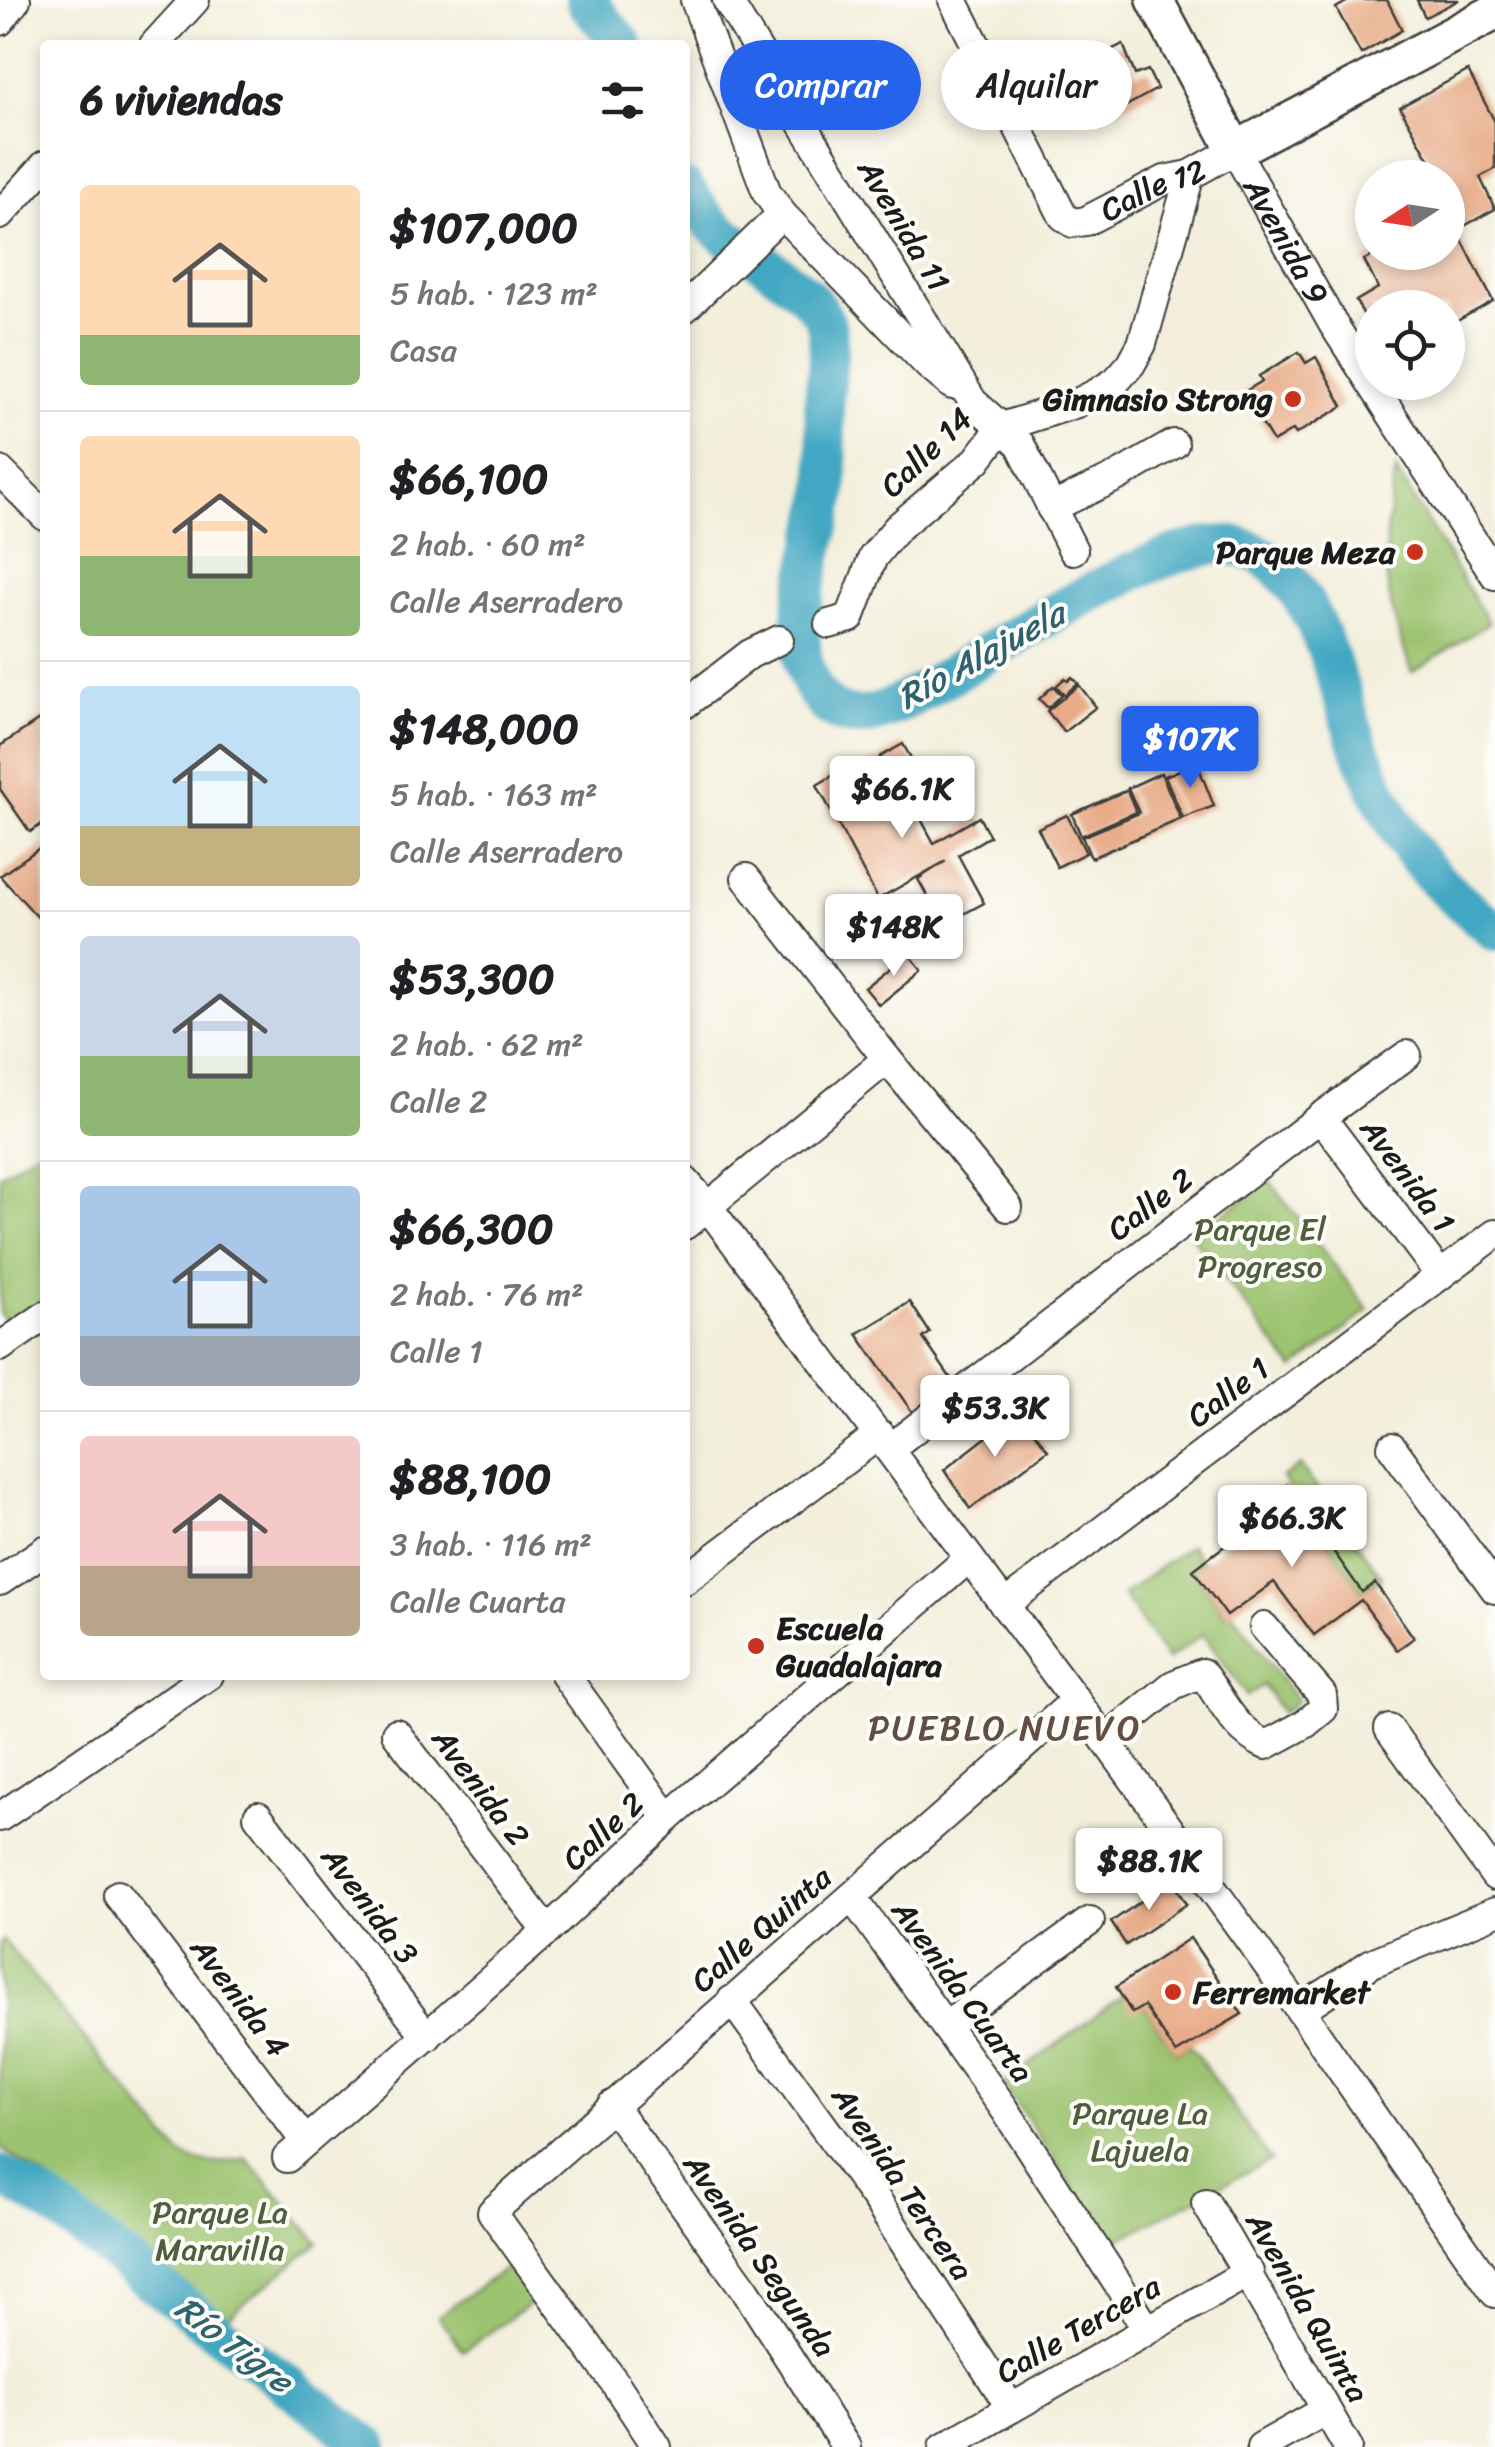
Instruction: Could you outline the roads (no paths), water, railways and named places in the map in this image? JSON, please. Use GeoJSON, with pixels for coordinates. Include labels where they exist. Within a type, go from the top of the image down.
{"type":"FeatureCollection","features":[{"type":"Feature","properties":{"kind":"main road","name":"Avenida 9"},"geometry":{"type":"LineString","coordinates":[[1158,1],[1235,150]]}},
{"type":"Feature","properties":{"kind":"main road","name":"Calle 12"},"geometry":{"type":"LineString","coordinates":[[1235,150],[1495,12]]}},
{"type":"Feature","properties":{"kind":"street"},"geometry":{"type":"LineString","coordinates":[[0,21],[16,0]]}},
{"type":"Feature","properties":{"kind":"street"},"geometry":{"type":"LineString","coordinates":[[159,40],[195,0]]}},
{"type":"Feature","properties":{"kind":"street"},"geometry":{"type":"LineString","coordinates":[[694,0],[754,160],[782,214],[929,366],[973,402]]}},
{"type":"Feature","properties":{"kind":"street","name":"Avenida 11"},"geometry":{"type":"LineString","coordinates":[[726,0],[973,402],[1020,444],[1073,550]]}},
{"type":"Feature","properties":{"kind":"street","name":"Calle 12"},"geometry":{"type":"LineString","coordinates":[[953,0],[1064,216],[1074,224],[1165,180],[1190,175],[1235,150]]}},
{"type":"Feature","properties":{"kind":"street","name":"Avenida 9"},"geometry":{"type":"LineString","coordinates":[[1235,150],[1334,324],[1495,575]]}},
{"type":"Feature","properties":{"kind":"street"},"geometry":{"type":"LineString","coordinates":[[0,214],[40,170]]}},
{"type":"Feature","properties":{"kind":"street","name":"Calle 14"},"geometry":{"type":"LineString","coordinates":[[839,621],[874,557],[898,528],[977,460],[1002,426],[1077,404],[1116,381],[1131,364],[1142,344],[1190,175]]}},
{"type":"Feature","properties":{"kind":"street"},"geometry":{"type":"LineString","coordinates":[[690,303],[782,214]]}},
{"type":"Feature","properties":{"kind":"street"},"geometry":{"type":"LineString","coordinates":[[1052,508],[1174,444]]}},
{"type":"Feature","properties":{"kind":"street"},"geometry":{"type":"LineString","coordinates":[[0,471],[39,499]]}},
{"type":"Feature","properties":{"kind":"street"},"geometry":{"type":"LineString","coordinates":[[690,700],[750,654],[780,640]]}},
{"type":"Feature","properties":{"kind":"street"},"geometry":{"type":"LineString","coordinates":[[746,878],[1008,1207]]}},
{"type":"Feature","properties":{"kind":"street","name":"Calle 2"},"geometry":{"type":"LineString","coordinates":[[885,1441],[1407,1055]]}},
{"type":"Feature","properties":{"kind":"street"},"geometry":{"type":"LineString","coordinates":[[690,1221],[887,1059]]}},
{"type":"Feature","properties":{"kind":"street","name":"Avenida 1"},"geometry":{"type":"LineString","coordinates":[[1321,1117],[1440,1275]]}},
{"type":"Feature","properties":{"kind":"street"},"geometry":{"type":"LineString","coordinates":[[690,1187],[1076,1700],[1300,2010],[1495,2292]]}},
{"type":"Feature","properties":{"kind":"street","name":"Calle 1"},"geometry":{"type":"LineString","coordinates":[[1004,1606],[1495,1234]]}},
{"type":"Feature","properties":{"kind":"street"},"geometry":{"type":"LineString","coordinates":[[0,1347],[40,1319]]}},
{"type":"Feature","properties":{"kind":"street"},"geometry":{"type":"LineString","coordinates":[[690,1577],[885,1441]]}},
{"type":"Feature","properties":{"kind":"street"},"geometry":{"type":"LineString","coordinates":[[1392,1447],[1495,1589]]}},
{"type":"Feature","properties":{"kind":"street"},"geometry":{"type":"LineString","coordinates":[[0,1581],[40,1553]]}},
{"type":"Feature","properties":{"kind":"street","name":"Calle 2"},"geometry":{"type":"LineString","coordinates":[[296,2149],[547,1932],[668,1818],[969,1558]]}},
{"type":"Feature","properties":{"kind":"street"},"geometry":{"type":"LineString","coordinates":[[1105,1740],[1173,1685],[1202,1673],[1234,1722],[1253,1739],[1266,1745],[1305,1724],[1323,1709],[1322,1694],[1264,1627]]}},
{"type":"Feature","properties":{"kind":"street"},"geometry":{"type":"LineString","coordinates":[[0,1817],[202,1680]]}},
{"type":"Feature","properties":{"kind":"street"},"geometry":{"type":"LineString","coordinates":[[569,1680],[668,1818]]}},
{"type":"Feature","properties":{"kind":"street","name":"Calle Quinta"},"geometry":{"type":"LineString","coordinates":[[656,2447],[615,2383],[492,2212],[1076,1700]]}},
{"type":"Feature","properties":{"kind":"street"},"geometry":{"type":"LineString","coordinates":[[1388,1728],[1495,1876]]}},
{"type":"Feature","properties":{"kind":"street","name":"Avenida 2"},"geometry":{"type":"LineString","coordinates":[[396,1732],[547,1932]]}},
{"type":"Feature","properties":{"kind":"street","name":"Avenida 3"},"geometry":{"type":"LineString","coordinates":[[258,1816],[427,2037]]}},
{"type":"Feature","properties":{"kind":"street","name":"Avenida 4"},"geometry":{"type":"LineString","coordinates":[[118,1896],[296,2149]]}},
{"type":"Feature","properties":{"kind":"street","name":"Avenida Cuarta"},"geometry":{"type":"LineString","coordinates":[[852,1896],[1004,2108],[1147,2328]]}},
{"type":"Feature","properties":{"kind":"street"},"geometry":{"type":"LineString","coordinates":[[1300,2010],[1372,1963],[1495,1912]]}},
{"type":"Feature","properties":{"kind":"street"},"geometry":{"type":"LineString","coordinates":[[945,2026],[1090,1922]]}},
{"type":"Feature","properties":{"kind":"street","name":"Avenida Tercera"},"geometry":{"type":"LineString","coordinates":[[732,2000],[876,2199],[1012,2408]]}},
{"type":"Feature","properties":{"kind":"street","name":"Avenida Segunda"},"geometry":{"type":"LineString","coordinates":[[612,2105],[746,2290],[846,2447]]}},
{"type":"Feature","properties":{"kind":"street","name":"Avenida Quinta"},"geometry":{"type":"LineString","coordinates":[[1206,2203],[1348,2447]]}},
{"type":"Feature","properties":{"kind":"street","name":"Calle Tercera"},"geometry":{"type":"LineString","coordinates":[[944,2447],[1248,2272]]}},
{"type":"Feature","properties":{"kind":"street"},"geometry":{"type":"LineString","coordinates":[[1261,2447],[1326,2410]]}},
{"type":"Feature","properties":{"kind":"waterway","name":"Río Alajuela"},"geometry":{"type":"LineString","coordinates":[[585,0],[619,40]]}},
{"type":"Feature","properties":{"kind":"waterway","name":"Río Alajuela"},"geometry":{"type":"LineString","coordinates":[[690,196],[713,225],[808,298],[826,325],[828,482],[801,627],[808,678],[825,703],[851,715],[883,711],[1084,596],[1162,559],[1197,548],[1226,545],[1255,552],[1279,568],[1315,622],[1363,755],[1404,839],[1434,877],[1495,931]]}},
{"type":"Feature","properties":{"kind":"waterway","name":"Río Tigre"},"geometry":{"type":"LineString","coordinates":[[0,2175],[48,2202],[369,2447]]}},
{"type":"Feature","properties":{"kind":"place","name":"Gimnasio Strong"},"geometry":{"type":"Point","coordinates":[1293,399]}},
{"type":"Feature","properties":{"kind":"place","name":"Parque Meza"},"geometry":{"type":"Point","coordinates":[1415,552]}},
{"type":"Feature","properties":{"kind":"place","name":"Escuela Guadalajara"},"geometry":{"type":"Point","coordinates":[756,1646]}},
{"type":"Feature","properties":{"kind":"place","name":"Ferremarket"},"geometry":{"type":"Point","coordinates":[1173,1992]}},
{"type":"Feature","properties":{"kind":"district","name":"PUEBLO NUEVO"},"geometry":{"type":"Point","coordinates":[1005,1728]}},
{"type":"Feature","properties":{"kind":"park label","name":"Parque El Progreso"},"geometry":{"type":"Point","coordinates":[1260,1248]}},
{"type":"Feature","properties":{"kind":"park label","name":"Parque La Lajuela"},"geometry":{"type":"Point","coordinates":[1140,2132]}},
{"type":"Feature","properties":{"kind":"park label","name":"Parque La Maravilla"},"geometry":{"type":"Point","coordinates":[220,2230]}}]}
